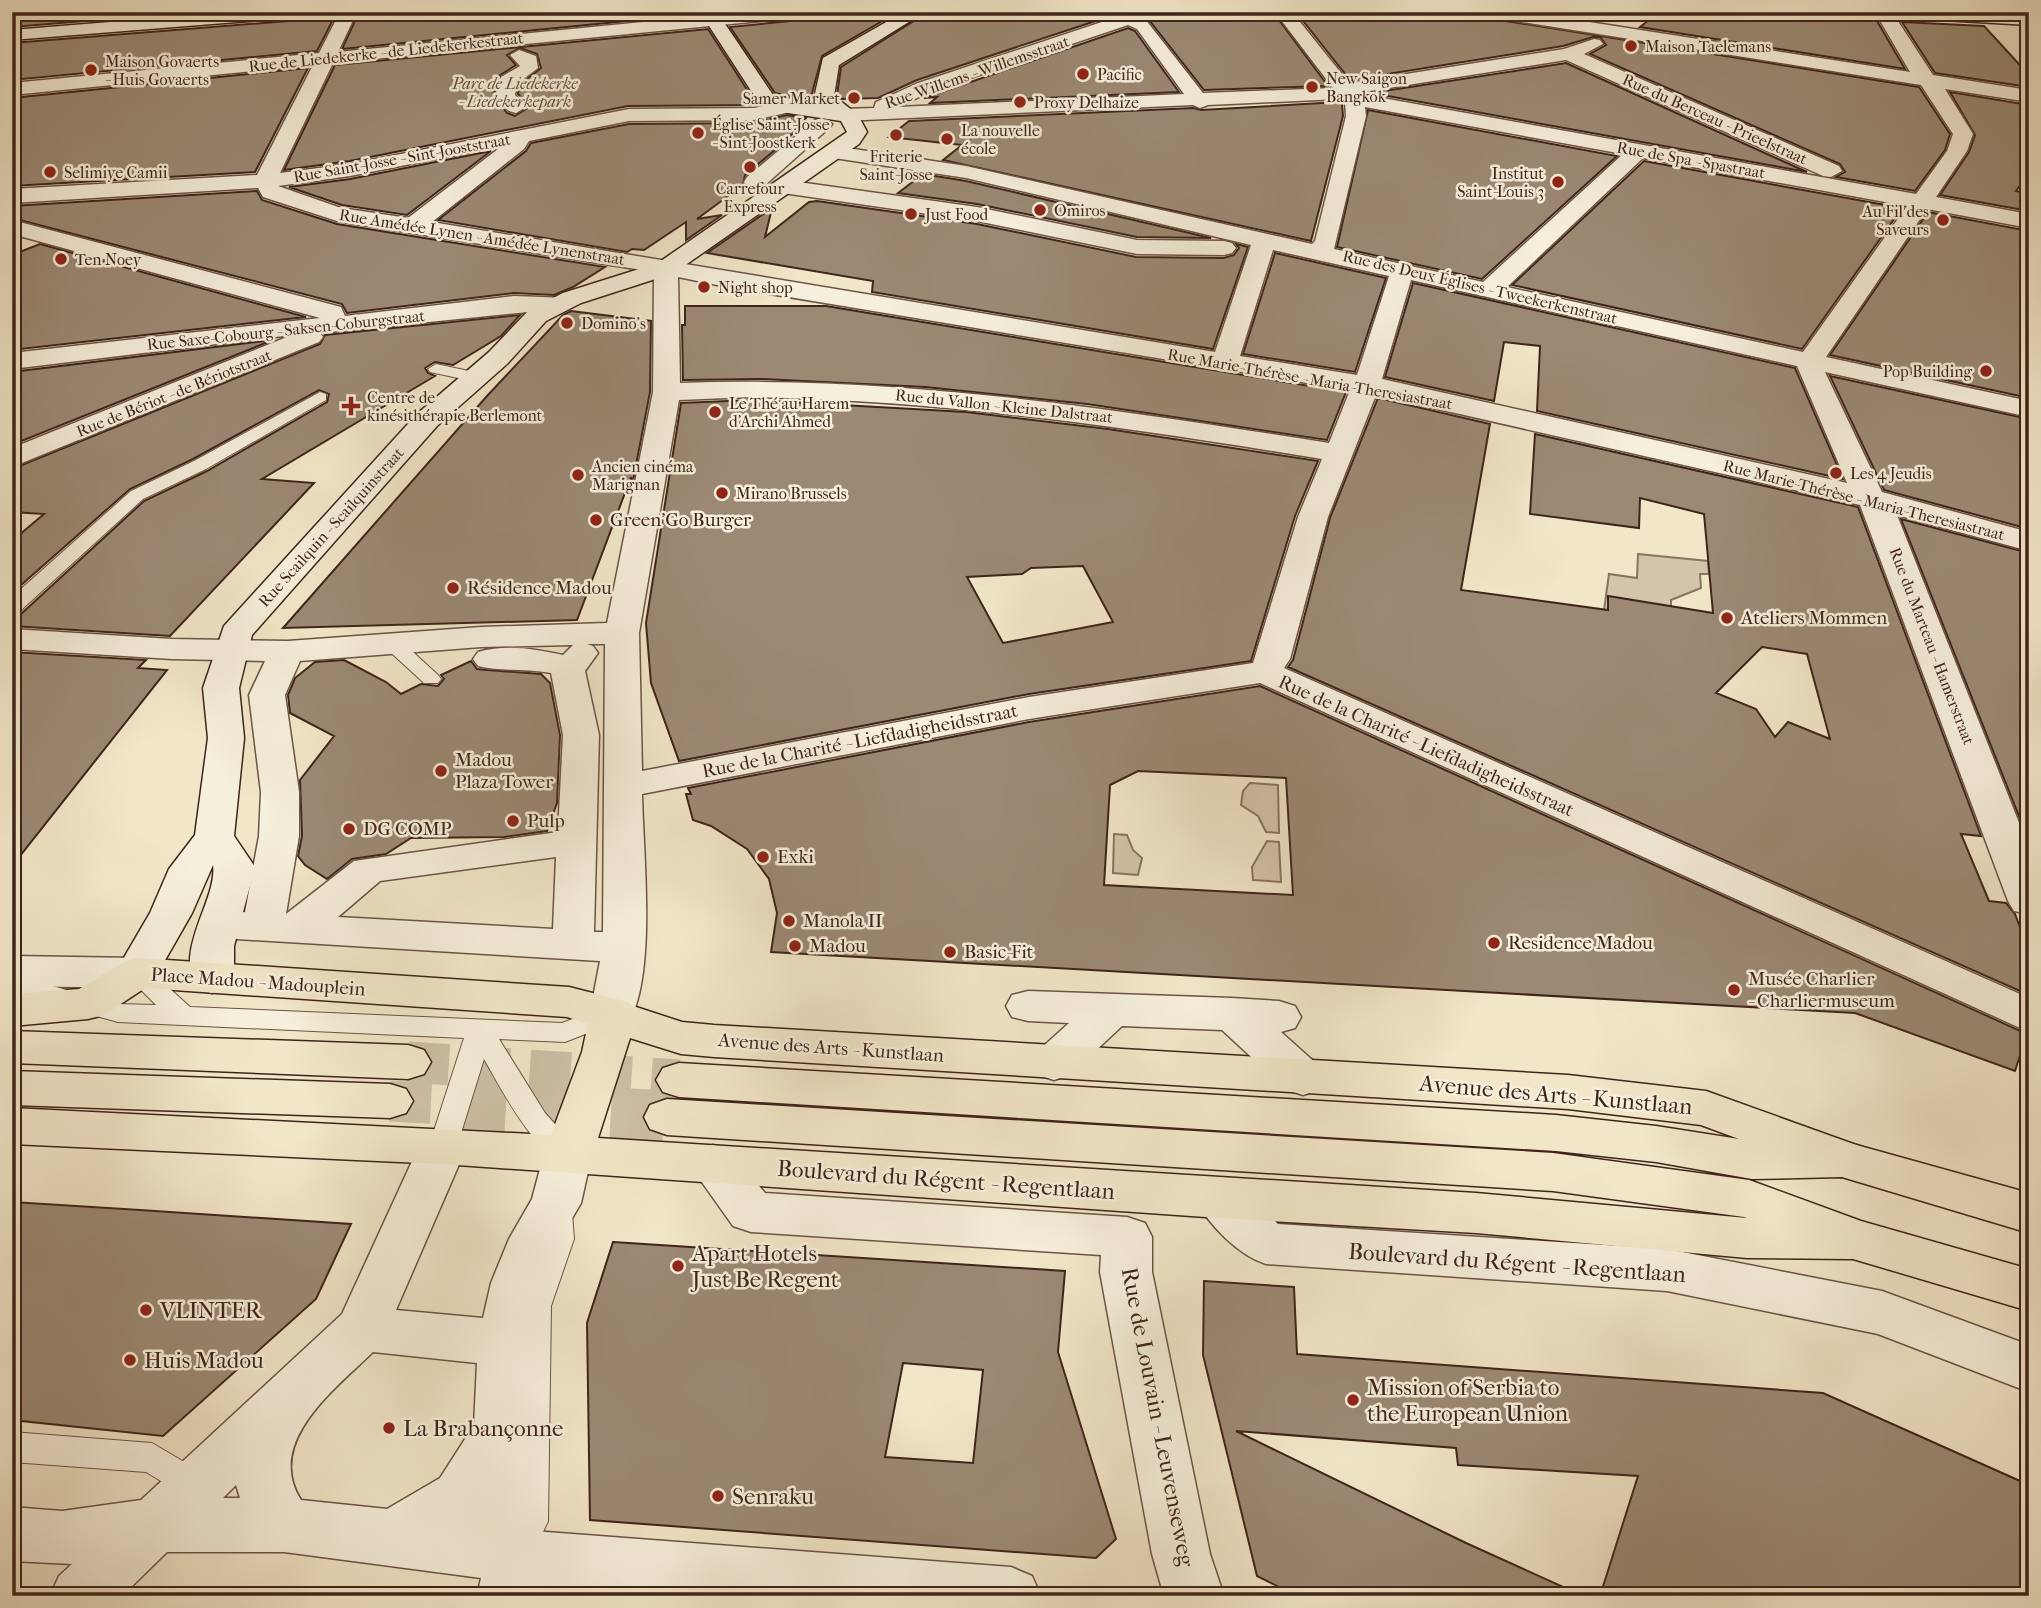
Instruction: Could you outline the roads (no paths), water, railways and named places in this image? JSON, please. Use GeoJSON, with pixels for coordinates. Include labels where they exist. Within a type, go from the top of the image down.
{"type":"FeatureCollection","features":[{"type":"Feature","properties":{"kind":"main road","name":"Place Madou - Madouplein"},"geometry":{"type":"LineString","coordinates":[[137,973],[569,1002],[612,1013]]}},
{"type":"Feature","properties":{"kind":"main road"},"geometry":{"type":"LineString","coordinates":[[12,1010],[88,1004],[137,973]]}},
{"type":"Feature","properties":{"kind":"main road","name":"Avenue des Arts - Kunstlaan"},"geometry":{"type":"LineString","coordinates":[[612,1013],[681,1038],[1054,1063],[1568,1092],[1706,1108],[1842,1158]]}},
{"type":"Feature","properties":{"kind":"main road"},"geometry":{"type":"LineString","coordinates":[[562,1179],[605,1052],[612,1013]]}},
{"type":"Feature","properties":{"kind":"main road"},"geometry":{"type":"LineString","coordinates":[[12,1047],[399,1081],[12,1088]]}},
{"type":"Feature","properties":{"kind":"main road"},"geometry":{"type":"LineString","coordinates":[[2029,1213],[1842,1158],[1752,1160],[1656,1144],[1556,1133],[673,1099],[1650,1182],[1749,1199],[1853,1239],[2029,1290]]}},
{"type":"Feature","properties":{"kind":"main road","name":"Boulevard du Régent - Regentlaan"},"geometry":{"type":"LineString","coordinates":[[12,1126],[443,1146],[562,1179],[713,1164],[1220,1199],[1476,1213],[1746,1238],[1853,1239]]}},
{"type":"Feature","properties":{"kind":"street"},"geometry":{"type":"LineString","coordinates":[[12,36],[301,12]]}},
{"type":"Feature","properties":{"kind":"street"},"geometry":{"type":"LineString","coordinates":[[265,181],[349,12]]}},
{"type":"Feature","properties":{"kind":"street","name":"Rue de Liedekerke - de Liedekerkestraat"},"geometry":{"type":"LineString","coordinates":[[12,89],[711,16],[801,12]]}},
{"type":"Feature","properties":{"kind":"street"},"geometry":{"type":"LineString","coordinates":[[800,192],[834,152],[852,140],[857,132],[855,125],[833,116],[824,98],[830,62],[916,12]]}},
{"type":"Feature","properties":{"kind":"street","name":"Rue Willems - Willemsstraat"},"geometry":{"type":"LineString","coordinates":[[833,116],[890,104],[925,88],[1150,12]]}},
{"type":"Feature","properties":{"kind":"street"},"geometry":{"type":"LineString","coordinates":[[1283,12],[1346,94],[1356,116],[1326,244],[1318,251]]}},
{"type":"Feature","properties":{"kind":"street"},"geometry":{"type":"LineString","coordinates":[[1490,12],[1594,20],[2029,96]]}},
{"type":"Feature","properties":{"kind":"street"},"geometry":{"type":"LineString","coordinates":[[1810,361],[1919,201],[1957,151],[1963,134],[1883,12]]}},
{"type":"Feature","properties":{"kind":"street"},"geometry":{"type":"LineString","coordinates":[[1889,12],[2029,20]]}},
{"type":"Feature","properties":{"kind":"street"},"geometry":{"type":"LineString","coordinates":[[711,16],[762,96],[775,107],[833,116],[910,117],[1346,94],[1568,54],[1588,48],[1604,36],[1594,20]]}},
{"type":"Feature","properties":{"kind":"street"},"geometry":{"type":"LineString","coordinates":[[1129,19],[1143,25],[1200,102]]}},
{"type":"Feature","properties":{"kind":"street","name":"Rue du Berceau - Prieelstraat"},"geometry":{"type":"LineString","coordinates":[[1568,54],[1848,179],[1855,183],[1852,189]]}},
{"type":"Feature","properties":{"kind":"street"},"geometry":{"type":"LineString","coordinates":[[519,55],[529,60],[528,68],[508,81],[505,96],[521,110],[547,125]]}},
{"type":"Feature","properties":{"kind":"street","name":"Rue de Spa - Spastraat"},"geometry":{"type":"LineString","coordinates":[[1346,94],[1638,151],[2029,221]]}},
{"type":"Feature","properties":{"kind":"street","name":"Rue Saint-Josse - Sint-Jooststraat"},"geometry":{"type":"LineString","coordinates":[[12,196],[265,181],[350,170],[629,115],[754,114],[813,98]]}},
{"type":"Feature","properties":{"kind":"street"},"geometry":{"type":"LineString","coordinates":[[755,182],[853,102],[910,117],[994,106],[1011,99]]}},
{"type":"Feature","properties":{"kind":"street"},"geometry":{"type":"LineString","coordinates":[[612,1013],[624,948],[622,633],[667,392],[664,299],[667,268],[800,192],[869,180],[887,160],[910,117]]}},
{"type":"Feature","properties":{"kind":"street"},"geometry":{"type":"LineString","coordinates":[[410,228],[517,145],[519,141],[516,138]]}},
{"type":"Feature","properties":{"kind":"street"},"geometry":{"type":"LineString","coordinates":[[1490,289],[1638,151]]}},
{"type":"Feature","properties":{"kind":"street","name":"Rue des Deux Églises - Tweekerkenstraat"},"geometry":{"type":"LineString","coordinates":[[834,152],[966,172],[1264,241],[2029,409]]}},
{"type":"Feature","properties":{"kind":"street"},"geometry":{"type":"LineString","coordinates":[[869,180],[889,201]]}},
{"type":"Feature","properties":{"kind":"street","name":"Rue Amédée Lynen - Amédée Lynenstraat"},"geometry":{"type":"LineString","coordinates":[[265,181],[271,192],[302,205],[410,228],[667,268]]}},
{"type":"Feature","properties":{"kind":"street"},"geometry":{"type":"LineString","coordinates":[[800,192],[977,214],[1137,247],[1236,248],[1264,241]]}},
{"type":"Feature","properties":{"kind":"street"},"geometry":{"type":"LineString","coordinates":[[12,227],[332,312],[334,325]]}},
{"type":"Feature","properties":{"kind":"street"},"geometry":{"type":"LineString","coordinates":[[1225,363],[1264,241]]}},
{"type":"Feature","properties":{"kind":"street","name":"Rue Scailquin - Scailquinstraat"},"geometry":{"type":"LineString","coordinates":[[214,836],[226,738],[221,688],[236,633],[427,420],[477,377],[537,316],[559,303],[667,268]]}},
{"type":"Feature","properties":{"kind":"street","name":"Rue Marie-Thérèse - Maria-Theresiastraat"},"geometry":{"type":"LineString","coordinates":[[667,268],[1424,396],[1872,500],[2029,542]]}},
{"type":"Feature","properties":{"kind":"street"},"geometry":{"type":"LineString","coordinates":[[1264,672],[1273,659],[1313,517],[1366,386],[1399,279],[1406,271]]}},
{"type":"Feature","properties":{"kind":"street","name":"Rue Saxe-Cobourg - Saksen-Coburgstraat"},"geometry":{"type":"LineString","coordinates":[[12,361],[282,328],[334,325],[514,304],[559,303]]}},
{"type":"Feature","properties":{"kind":"street","name":"Rue de Bériot - de Bériotstraat"},"geometry":{"type":"LineString","coordinates":[[12,458],[334,325]]}},
{"type":"Feature","properties":{"kind":"street","name":"Rue du Marteau - Hamerstraat"},"geometry":{"type":"LineString","coordinates":[[1810,361],[1811,371],[1881,514],[2029,901]]}},
{"type":"Feature","properties":{"kind":"street","name":"Rue du Vallon - Kleine Dalstraat"},"geometry":{"type":"LineString","coordinates":[[667,392],[787,391],[977,400],[1109,416],[1339,453]]}},
{"type":"Feature","properties":{"kind":"street"},"geometry":{"type":"LineString","coordinates":[[266,927],[279,836],[280,792],[267,695],[281,665],[416,657],[481,637],[622,633]]}},
{"type":"Feature","properties":{"kind":"street"},"geometry":{"type":"LineString","coordinates":[[12,639],[230,650],[581,661],[577,842],[591,946],[266,927]]}},
{"type":"Feature","properties":{"kind":"street","name":"Rue de la Charité - Liefdadigheidsstraat"},"geometry":{"type":"LineString","coordinates":[[623,786],[1029,708],[1264,672],[2029,1016]]}},
{"type":"Feature","properties":{"kind":"street"},"geometry":{"type":"LineString","coordinates":[[12,971],[137,973],[171,913],[189,869],[214,836],[235,867],[213,946],[212,978]]}},
{"type":"Feature","properties":{"kind":"street"},"geometry":{"type":"LineString","coordinates":[[266,927],[368,870],[577,842]]}},
{"type":"Feature","properties":{"kind":"street"},"geometry":{"type":"LineString","coordinates":[[1028,1006],[1279,1017]]}},
{"type":"Feature","properties":{"kind":"street"},"geometry":{"type":"LineString","coordinates":[[1054,1063],[1111,1010]]}},
{"type":"Feature","properties":{"kind":"street"},"geometry":{"type":"LineString","coordinates":[[1232,1014],[1303,1078]]}},
{"type":"Feature","properties":{"kind":"street"},"geometry":{"type":"LineString","coordinates":[[80,1596],[362,1329],[443,1146]]}},
{"type":"Feature","properties":{"kind":"street","name":"Rue de Louvain - Leuvenseweg"},"geometry":{"type":"LineString","coordinates":[[713,1164],[751,1212],[1127,1237],[1129,1285],[1181,1554],[1194,1596]]}},
{"type":"Feature","properties":{"kind":"street"},"geometry":{"type":"LineString","coordinates":[[511,1576],[499,1519],[504,1343],[517,1283],[562,1179]]}},
{"type":"Feature","properties":{"kind":"street","name":"Boulevard du Régent - Regentlaan"},"geometry":{"type":"LineString","coordinates":[[1220,1199],[1266,1244],[1667,1270],[1882,1313],[2029,1369]]}},
{"type":"Feature","properties":{"kind":"street"},"geometry":{"type":"LineString","coordinates":[[362,1329],[504,1343]]}},
{"type":"Feature","properties":{"kind":"street"},"geometry":{"type":"LineString","coordinates":[[284,1525],[267,1499],[260,1461],[286,1402]]}},
{"type":"Feature","properties":{"kind":"street"},"geometry":{"type":"LineString","coordinates":[[392,1537],[460,1496],[502,1429]]}},
{"type":"Feature","properties":{"kind":"street"},"geometry":{"type":"LineString","coordinates":[[12,1534],[62,1538],[155,1525],[284,1525],[392,1537],[511,1576],[564,1563],[1011,1596]]}},
{"type":"Feature","properties":{"kind":"lane"},"geometry":{"type":"LineString","coordinates":[[436,369],[477,377]]}},
{"type":"Feature","properties":{"kind":"lane"},"geometry":{"type":"LineString","coordinates":[[12,608],[137,495],[200,465],[320,397]]}},
{"type":"Feature","properties":{"kind":"lane","name":"Place Madou - Madouplein"},"geometry":{"type":"LineString","coordinates":[[137,973],[185,1017],[565,1032],[612,1013]]}},
{"type":"Feature","properties":{"kind":"lane"},"geometry":{"type":"LineString","coordinates":[[12,984],[118,1013],[185,1017]]}},
{"type":"Feature","properties":{"kind":"lane"},"geometry":{"type":"LineString","coordinates":[[443,1146],[480,1030]]}},
{"type":"Feature","properties":{"kind":"lane"},"geometry":{"type":"LineString","coordinates":[[480,1030],[535,1120],[562,1179],[559,1239],[536,1306],[531,1521],[511,1576]]}},
{"type":"Feature","properties":{"kind":"lane"},"geometry":{"type":"LineString","coordinates":[[12,1447],[152,1458],[196,1487]]}},
{"type":"Feature","properties":{"kind":"tunnel"},"geometry":{"type":"LineString","coordinates":[[408,1062],[679,1080]]}},
{"type":"Feature","properties":{"kind":"tunnel"},"geometry":{"type":"LineString","coordinates":[[390,1101],[483,1106]]}},
{"type":"Feature","properties":{"kind":"tunnel"},"geometry":{"type":"LineString","coordinates":[[453,1105],[667,1117]]}},
{"type":"Feature","properties":{"kind":"place","name":"Maison Taelemans"},"geometry":{"type":"Point","coordinates":[1631,46]}},
{"type":"Feature","properties":{"kind":"place","name":"Maison Govaerts - Huis Govaerts"},"geometry":{"type":"Point","coordinates":[91,70]}},
{"type":"Feature","properties":{"kind":"place","name":"Pacific"},"geometry":{"type":"Point","coordinates":[1083,74]}},
{"type":"Feature","properties":{"kind":"place","name":"New Saigon Bangkok"},"geometry":{"type":"Point","coordinates":[1312,87]}},
{"type":"Feature","properties":{"kind":"place","name":"Samer Market"},"geometry":{"type":"Point","coordinates":[854,98]}},
{"type":"Feature","properties":{"kind":"place","name":"Proxy Delhaize"},"geometry":{"type":"Point","coordinates":[1020,102]}},
{"type":"Feature","properties":{"kind":"place","name":"Église Saint-Josse - Sint-Joostkerk"},"geometry":{"type":"Point","coordinates":[698,133]}},
{"type":"Feature","properties":{"kind":"place","name":"Friterie Saint-Josse"},"geometry":{"type":"Point","coordinates":[896,135]}},
{"type":"Feature","properties":{"kind":"place","name":"La nouvelle école"},"geometry":{"type":"Point","coordinates":[947,139]}},
{"type":"Feature","properties":{"kind":"place","name":"Carrefour Express"},"geometry":{"type":"Point","coordinates":[750,167]}},
{"type":"Feature","properties":{"kind":"place","name":"Selimiye Camii"},"geometry":{"type":"Point","coordinates":[50,172]}},
{"type":"Feature","properties":{"kind":"place","name":"Institut Saint-Louis 3"},"geometry":{"type":"Point","coordinates":[1558,182]}},
{"type":"Feature","properties":{"kind":"place","name":"Omiros"},"geometry":{"type":"Point","coordinates":[1040,210]}},
{"type":"Feature","properties":{"kind":"place","name":"Just Food"},"geometry":{"type":"Point","coordinates":[911,214]}},
{"type":"Feature","properties":{"kind":"place","name":"Au Fil des Saveurs"},"geometry":{"type":"Point","coordinates":[1943,220]}},
{"type":"Feature","properties":{"kind":"place","name":"Ten Noey"},"geometry":{"type":"Point","coordinates":[61,259]}},
{"type":"Feature","properties":{"kind":"place","name":"Night shop"},"geometry":{"type":"Point","coordinates":[704,287]}},
{"type":"Feature","properties":{"kind":"place","name":"Domino's"},"geometry":{"type":"Point","coordinates":[567,323]}},
{"type":"Feature","properties":{"kind":"place","name":"Pop Building"},"geometry":{"type":"Point","coordinates":[1986,371]}},
{"type":"Feature","properties":{"kind":"place","name":"Centre de kinésithérapie Berlemont"},"geometry":{"type":"Point","coordinates":[351,406]}},
{"type":"Feature","properties":{"kind":"place","name":"Le Thé au Harem d’Archi Ahmed"},"geometry":{"type":"Point","coordinates":[715,412]}},
{"type":"Feature","properties":{"kind":"place","name":"Les 4 Jeudis"},"geometry":{"type":"Point","coordinates":[1836,473]}},
{"type":"Feature","properties":{"kind":"place","name":"Ancien cinéma Marignan"},"geometry":{"type":"Point","coordinates":[578,475]}},
{"type":"Feature","properties":{"kind":"place","name":"Mirano Brussels"},"geometry":{"type":"Point","coordinates":[722,493]}},
{"type":"Feature","properties":{"kind":"place","name":"Green'Go Burger"},"geometry":{"type":"Point","coordinates":[596,520]}},
{"type":"Feature","properties":{"kind":"place","name":"Résidence Madou"},"geometry":{"type":"Point","coordinates":[453,588]}},
{"type":"Feature","properties":{"kind":"place","name":"Ateliers Mommen"},"geometry":{"type":"Point","coordinates":[1727,618]}},
{"type":"Feature","properties":{"kind":"place","name":"Madou Plaza Tower"},"geometry":{"type":"Point","coordinates":[441,771]}},
{"type":"Feature","properties":{"kind":"place","name":"Pulp"},"geometry":{"type":"Point","coordinates":[513,821]}},
{"type":"Feature","properties":{"kind":"place","name":"DG COMP"},"geometry":{"type":"Point","coordinates":[349,829]}},
{"type":"Feature","properties":{"kind":"place","name":"Exki"},"geometry":{"type":"Point","coordinates":[763,857]}},
{"type":"Feature","properties":{"kind":"place","name":"Manola II"},"geometry":{"type":"Point","coordinates":[789,921]}},
{"type":"Feature","properties":{"kind":"place","name":"Residence Madou"},"geometry":{"type":"Point","coordinates":[1494,943]}},
{"type":"Feature","properties":{"kind":"place","name":"Madou"},"geometry":{"type":"Point","coordinates":[795,946]}},
{"type":"Feature","properties":{"kind":"place","name":"Basic-Fit"},"geometry":{"type":"Point","coordinates":[950,952]}},
{"type":"Feature","properties":{"kind":"place","name":"Musée Charlier - Charliermuseum"},"geometry":{"type":"Point","coordinates":[1734,990]}},
{"type":"Feature","properties":{"kind":"place","name":"Apart Hotels Just Be Regent"},"geometry":{"type":"Point","coordinates":[678,1266]}},
{"type":"Feature","properties":{"kind":"place","name":"VLINTER"},"geometry":{"type":"Point","coordinates":[146,1310]}},
{"type":"Feature","properties":{"kind":"place","name":"Huis Madou"},"geometry":{"type":"Point","coordinates":[130,1360]}},
{"type":"Feature","properties":{"kind":"place","name":"Mission of Serbia to the European Union"},"geometry":{"type":"Point","coordinates":[1353,1400]}},
{"type":"Feature","properties":{"kind":"place","name":"La Brabançonne"},"geometry":{"type":"Point","coordinates":[389,1428]}},
{"type":"Feature","properties":{"kind":"place","name":"Senraku"},"geometry":{"type":"Point","coordinates":[718,1496]}},
{"type":"Feature","properties":{"kind":"park label","name":"Parc de Liedekerke - Liedekerkepark"},"geometry":{"type":"Point","coordinates":[515,92]}}]}
